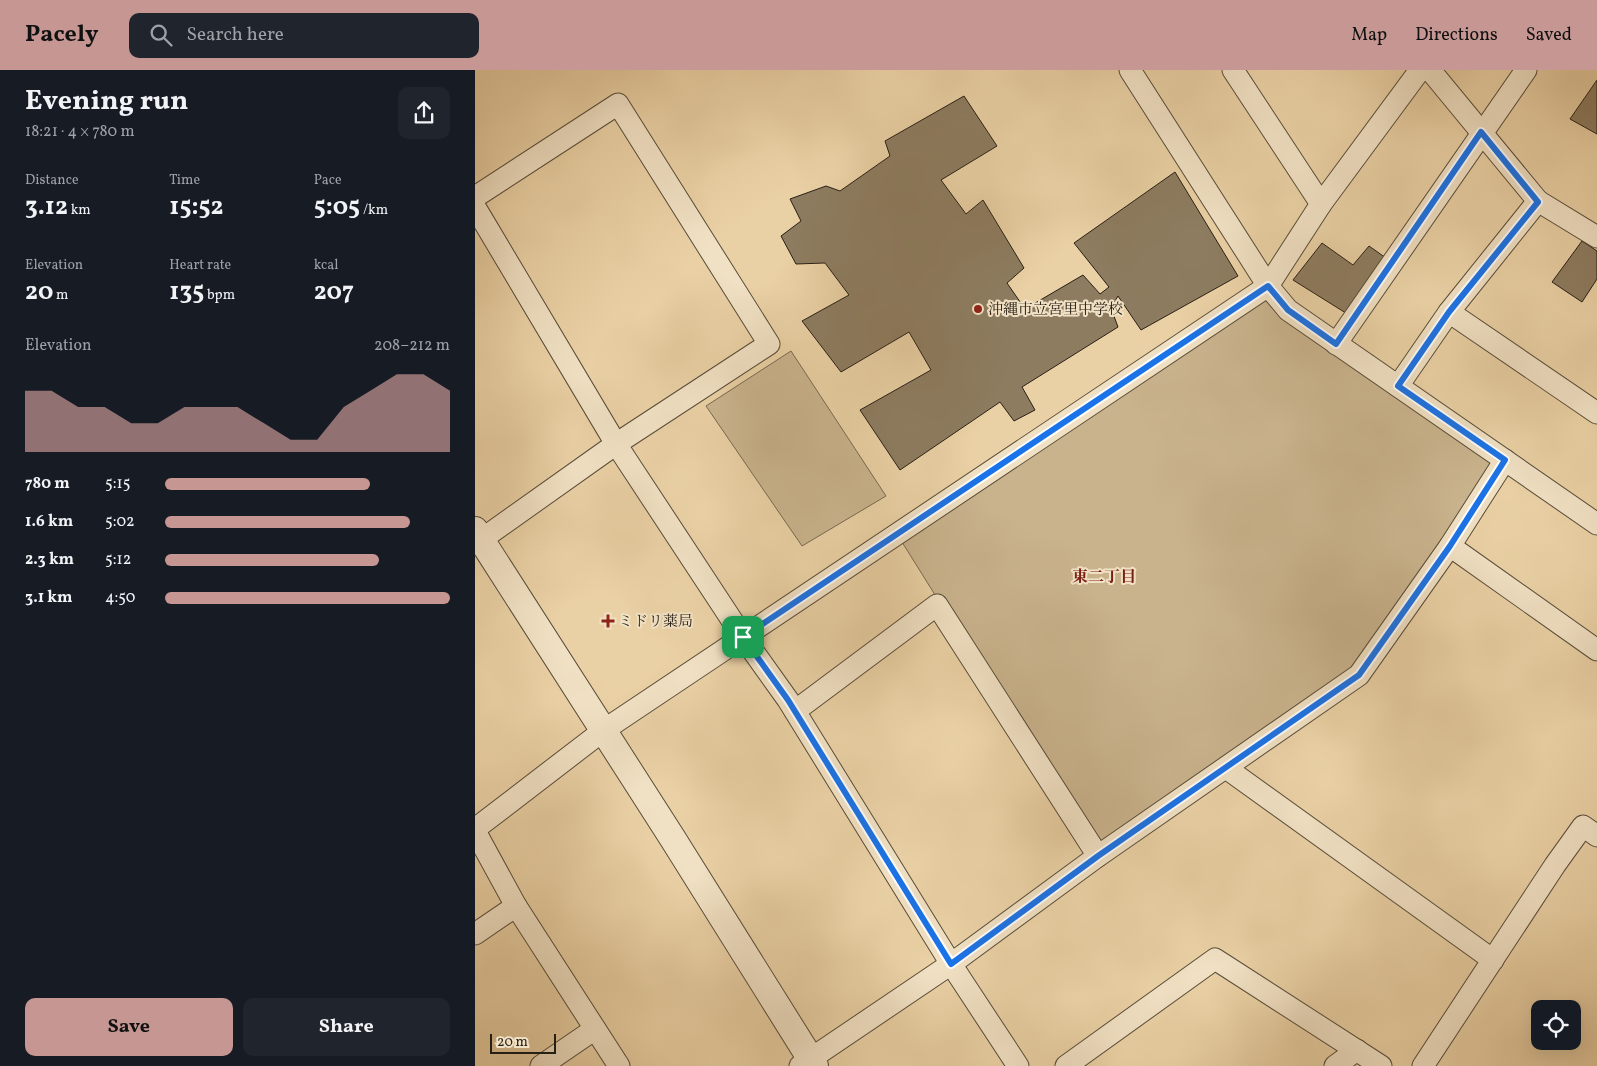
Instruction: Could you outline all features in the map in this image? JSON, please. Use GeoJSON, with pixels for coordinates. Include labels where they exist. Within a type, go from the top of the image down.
{"type":"FeatureCollection","features":[{"type":"Feature","properties":{"kind":"street"},"geometry":{"type":"LineString","coordinates":[[1130,70],[1268,286],[1288,310],[1597,524]]}},
{"type":"Feature","properties":{"kind":"street"},"geometry":{"type":"LineString","coordinates":[[1233,70],[1321,204]]}},
{"type":"Feature","properties":{"kind":"street"},"geometry":{"type":"LineString","coordinates":[[619,1066],[515,906],[475,829],[604,730],[1268,286],[1321,204],[1420,70]]}},
{"type":"Feature","properties":{"kind":"street"},"geometry":{"type":"LineString","coordinates":[[1430,70],[1538,202],[1597,237]]}},
{"type":"Feature","properties":{"kind":"street"},"geometry":{"type":"LineString","coordinates":[[1336,344],[1481,132],[1526,70]]}},
{"type":"Feature","properties":{"kind":"street"},"geometry":{"type":"LineString","coordinates":[[475,198],[618,104],[769,344],[477,538],[604,730],[808,1064],[951,964],[1098,856],[1359,675],[1450,546],[1505,460]]}},
{"type":"Feature","properties":{"kind":"street"},"geometry":{"type":"LineString","coordinates":[[1398,386],[1449,312],[1538,202]]}},
{"type":"Feature","properties":{"kind":"street"},"geometry":{"type":"LineString","coordinates":[[475,207],[616,444],[743,637],[795,711],[951,964],[1018,1066]]}},
{"type":"Feature","properties":{"kind":"street"},"geometry":{"type":"LineString","coordinates":[[1449,312],[1597,413]]}},
{"type":"Feature","properties":{"kind":"street"},"geometry":{"type":"LineString","coordinates":[[1450,546],[1597,650]]}},
{"type":"Feature","properties":{"kind":"street"},"geometry":{"type":"LineString","coordinates":[[795,711],[937,605],[1098,856]]}},
{"type":"Feature","properties":{"kind":"street"},"geometry":{"type":"LineString","coordinates":[[1226,768],[1493,960]]}},
{"type":"Feature","properties":{"kind":"street"},"geometry":{"type":"LineString","coordinates":[[1423,1066],[1555,865],[1583,826],[1597,836]]}},
{"type":"Feature","properties":{"kind":"street"},"geometry":{"type":"LineString","coordinates":[[475,934],[515,906]]}},
{"type":"Feature","properties":{"kind":"street"},"geometry":{"type":"LineString","coordinates":[[1066,1066],[1215,959],[1381,1066]]}},
{"type":"Feature","properties":{"kind":"street"},"geometry":{"type":"LineString","coordinates":[[541,1066],[595,1029]]}},
{"type":"Feature","properties":{"kind":"street"},"geometry":{"type":"LineString","coordinates":[[1335,1066],[1357,1050]]}},
{"type":"Feature","properties":{"kind":"shaded area"},"geometry":{"type":"Polygon","coordinates":[[[1268,286],[1505,460],[1359,675],[1098,856],[897,534],[1268,286]]]}},
{"type":"Feature","properties":{"kind":"shaded area"},"geometry":{"type":"Polygon","coordinates":[[[791,351],[886,496],[802,546],[706,406],[791,351]]]}},
{"type":"Feature","properties":{"kind":"building"},"geometry":{"type":"Polygon","coordinates":[[[1597,80],[1597,134],[1570,119],[1597,80]]]}},
{"type":"Feature","properties":{"kind":"building"},"geometry":{"type":"Polygon","coordinates":[[[964,96],[997,146],[941,180],[966,214],[983,200],[1024,268],[1007,283],[1025,309],[1083,275],[1100,294],[1109,287],[1074,243],[1175,172],[1238,276],[1141,330],[1118,296],[1111,308],[1118,327],[1022,387],[1035,410],[1014,421],[1000,402],[900,470],[860,410],[931,370],[909,332],[841,372],[802,321],[849,295],[825,263],[796,264],[781,236],[801,221],[790,199],[826,186],[840,191],[890,156],[885,141],[964,96]]]}},
{"type":"Feature","properties":{"kind":"building"},"geometry":{"type":"Polygon","coordinates":[[[1582,241],[1597,251],[1597,279],[1582,302],[1552,282],[1582,241]]]}},
{"type":"Feature","properties":{"kind":"building"},"geometry":{"type":"Polygon","coordinates":[[[1322,243],[1353,265],[1369,246],[1386,258],[1349,315],[1293,280],[1322,243]]]}},
{"type":"Feature","properties":{"kind":"place","name":"沖縄市立宮里中学校"},"geometry":{"type":"Point","coordinates":[978,309]}},
{"type":"Feature","properties":{"kind":"place","name":"ミドリ薬局"},"geometry":{"type":"Point","coordinates":[608,621]}},
{"type":"Feature","properties":{"kind":"district","name":"東二丁目"},"geometry":{"type":"Point","coordinates":[1104,576]}},
{"type":"Feature","properties":{"kind":"route"},"geometry":{"type":"LineString","coordinates":[[1481,132],[1538,202],[1449,312],[1398,386],[1505,460],[1450,546],[1359,675],[1098,856],[951,964],[788,700],[743,637],[1268,286],[1288,310],[1336,344],[1481,132]]}}]}
